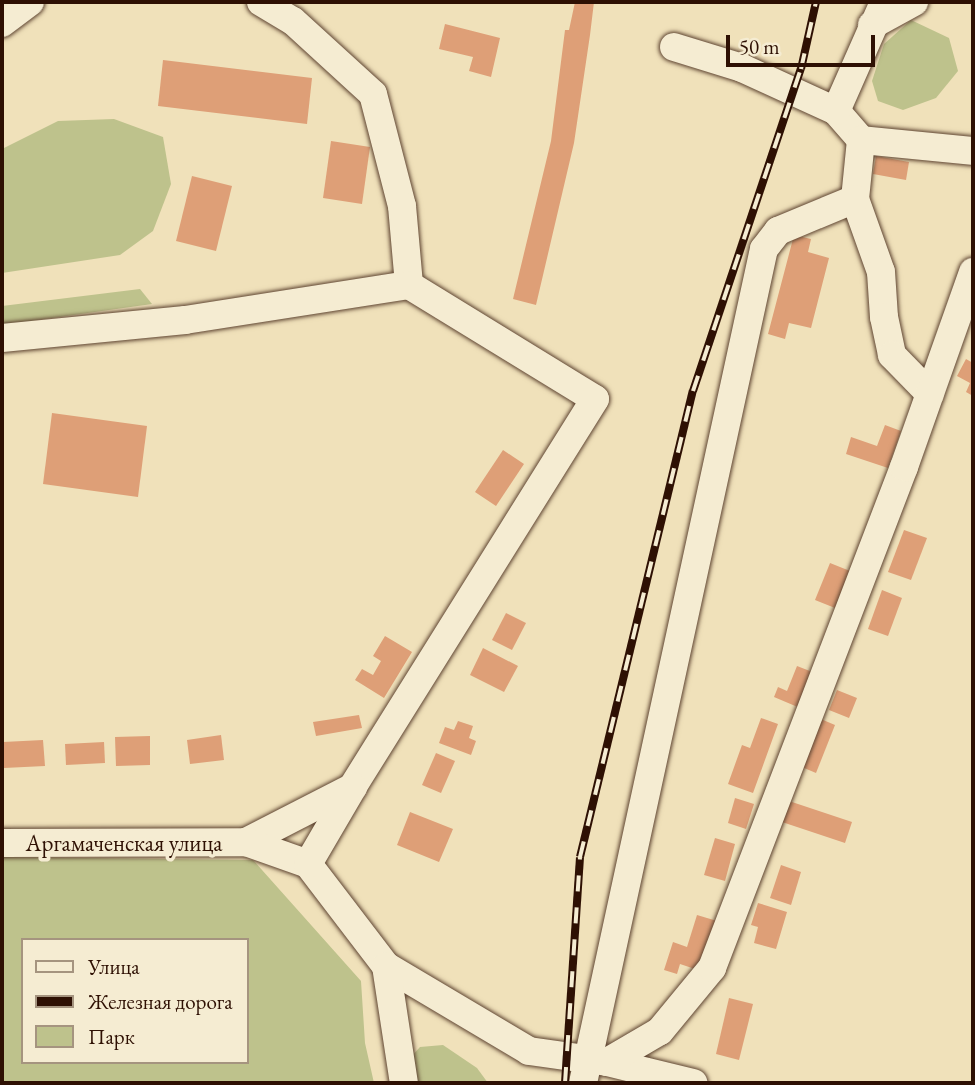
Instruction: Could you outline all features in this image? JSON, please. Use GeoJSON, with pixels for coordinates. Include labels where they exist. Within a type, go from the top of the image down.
{"type":"FeatureCollection","features":[{"type":"Feature","properties":{"kind":"street"},"geometry":{"type":"LineString","coordinates":[[2,23],[30,2]]}},
{"type":"Feature","properties":{"kind":"street"},"geometry":{"type":"LineString","coordinates":[[261,2],[293,21],[373,94],[400,194],[409,285]]}},
{"type":"Feature","properties":{"kind":"street"},"geometry":{"type":"LineString","coordinates":[[836,111],[878,13],[914,2]]}},
{"type":"Feature","properties":{"kind":"street"},"geometry":{"type":"LineString","coordinates":[[674,47],[742,68],[836,111],[861,140],[973,150]]}},
{"type":"Feature","properties":{"kind":"street"},"geometry":{"type":"LineString","coordinates":[[861,140],[855,199],[881,272],[884,317],[892,355],[930,394]]}},
{"type":"Feature","properties":{"kind":"street"},"geometry":{"type":"LineString","coordinates":[[592,1068],[764,249],[778,231],[855,199]]}},
{"type":"Feature","properties":{"kind":"street"},"geometry":{"type":"LineString","coordinates":[[592,1068],[660,1031],[712,968],[930,394],[973,272]]}},
{"type":"Feature","properties":{"kind":"street"},"geometry":{"type":"LineString","coordinates":[[2,338],[185,320],[409,285],[595,399],[353,787],[308,864]]}},
{"type":"Feature","properties":{"kind":"street"},"geometry":{"type":"LineString","coordinates":[[246,842],[353,787]]}},
{"type":"Feature","properties":{"kind":"street"},"geometry":{"type":"LineString","coordinates":[[246,842],[308,864],[386,966],[529,1051],[592,1068],[693,1083]]}},
{"type":"Feature","properties":{"kind":"street","name":"Аргамаченская улица"},"geometry":{"type":"LineString","coordinates":[[2,843],[246,842]]}},
{"type":"Feature","properties":{"kind":"street"},"geometry":{"type":"LineString","coordinates":[[386,966],[404,1083]]}},
{"type":"Feature","properties":{"kind":"green space"},"geometry":{"type":"Polygon","coordinates":[[[911,20],[949,38],[958,71],[936,98],[903,110],[878,101],[872,81],[884,44],[911,20]]]}},
{"type":"Feature","properties":{"kind":"green space"},"geometry":{"type":"Polygon","coordinates":[[[114,119],[163,137],[171,184],[153,231],[120,255],[2,273],[2,149],[58,121],[114,119]]]}},
{"type":"Feature","properties":{"kind":"green space"},"geometry":{"type":"Polygon","coordinates":[[[140,289],[152,304],[2,325],[2,306],[140,289]]]}},
{"type":"Feature","properties":{"kind":"green space"},"geometry":{"type":"Polygon","coordinates":[[[2,857],[253,860],[361,981],[365,1043],[374,1083],[2,1083],[2,857]]]}},
{"type":"Feature","properties":{"kind":"green space"},"geometry":{"type":"Polygon","coordinates":[[[443,1045],[477,1068],[488,1083],[414,1083],[409,1059],[420,1047],[443,1045]]]}},
{"type":"Feature","properties":{"kind":"building"},"geometry":{"type":"Polygon","coordinates":[[[575,2],[594,2],[590,35],[574,143],[536,305],[513,299],[551,141],[565,30],[569,30],[575,2]]]}},
{"type":"Feature","properties":{"kind":"building"},"geometry":{"type":"Polygon","coordinates":[[[445,24],[500,38],[491,77],[469,71],[473,57],[439,49],[445,24]]]}},
{"type":"Feature","properties":{"kind":"building"},"geometry":{"type":"Polygon","coordinates":[[[163,60],[312,78],[307,124],[158,106],[163,60]]]}},
{"type":"Feature","properties":{"kind":"building"},"geometry":{"type":"Polygon","coordinates":[[[331,141],[370,147],[362,204],[323,198],[331,141]]]}},
{"type":"Feature","properties":{"kind":"building"},"geometry":{"type":"Polygon","coordinates":[[[876,156],[909,162],[906,180],[873,174],[876,156]]]}},
{"type":"Feature","properties":{"kind":"building"},"geometry":{"type":"Polygon","coordinates":[[[192,176],[232,186],[216,251],[176,241],[192,176]]]}},
{"type":"Feature","properties":{"kind":"building"},"geometry":{"type":"Polygon","coordinates":[[[794,235],[811,239],[808,252],[829,258],[811,328],[789,323],[785,339],[768,334],[794,235]]]}},
{"type":"Feature","properties":{"kind":"building"},"geometry":{"type":"Polygon","coordinates":[[[966,359],[973,363],[973,396],[966,392],[970,383],[957,376],[966,359]]]}},
{"type":"Feature","properties":{"kind":"building"},"geometry":{"type":"Polygon","coordinates":[[[52,413],[147,426],[138,497],[43,484],[52,413]]]}},
{"type":"Feature","properties":{"kind":"building"},"geometry":{"type":"Polygon","coordinates":[[[885,425],[901,431],[888,468],[846,454],[851,437],[877,446],[885,425]]]}},
{"type":"Feature","properties":{"kind":"building"},"geometry":{"type":"Polygon","coordinates":[[[503,450],[524,464],[496,506],[475,492],[503,450]]]}},
{"type":"Feature","properties":{"kind":"building"},"geometry":{"type":"Polygon","coordinates":[[[904,530],[927,538],[911,580],[888,572],[904,530]]]}},
{"type":"Feature","properties":{"kind":"building"},"geometry":{"type":"Polygon","coordinates":[[[830,563],[855,573],[840,610],[815,600],[830,563]]]}},
{"type":"Feature","properties":{"kind":"building"},"geometry":{"type":"Polygon","coordinates":[[[882,590],[902,598],[888,636],[868,629],[882,590]]]}},
{"type":"Feature","properties":{"kind":"building"},"geometry":{"type":"Polygon","coordinates":[[[506,613],[526,623],[512,650],[492,640],[506,613]]]}},
{"type":"Feature","properties":{"kind":"building"},"geometry":{"type":"Polygon","coordinates":[[[385,636],[412,652],[384,698],[355,680],[362,669],[373,675],[381,661],[373,656],[385,636]]]}},
{"type":"Feature","properties":{"kind":"building"},"geometry":{"type":"Polygon","coordinates":[[[483,648],[518,666],[504,692],[470,675],[483,648]]]}},
{"type":"Feature","properties":{"kind":"building"},"geometry":{"type":"Polygon","coordinates":[[[797,666],[815,673],[800,708],[774,697],[778,687],[787,691],[797,666]]]}},
{"type":"Feature","properties":{"kind":"building"},"geometry":{"type":"Polygon","coordinates":[[[837,690],[857,698],[849,718],[829,710],[837,690]]]}},
{"type":"Feature","properties":{"kind":"building"},"geometry":{"type":"Polygon","coordinates":[[[359,715],[362,728],[316,736],[313,722],[359,715]]]}},
{"type":"Feature","properties":{"kind":"building"},"geometry":{"type":"Polygon","coordinates":[[[816,717],[835,725],[816,773],[797,765],[816,717]]]}},
{"type":"Feature","properties":{"kind":"building"},"geometry":{"type":"Polygon","coordinates":[[[761,718],[778,724],[753,793],[728,784],[742,745],[750,748],[761,718]]]}},
{"type":"Feature","properties":{"kind":"building"},"geometry":{"type":"Polygon","coordinates":[[[458,721],[473,726],[469,738],[476,741],[471,755],[439,743],[445,727],[454,730],[458,721]]]}},
{"type":"Feature","properties":{"kind":"building"},"geometry":{"type":"Polygon","coordinates":[[[221,735],[224,760],[190,764],[187,740],[221,735]]]}},
{"type":"Feature","properties":{"kind":"building"},"geometry":{"type":"Polygon","coordinates":[[[150,736],[150,765],[116,766],[115,737],[150,736]]]}},
{"type":"Feature","properties":{"kind":"building"},"geometry":{"type":"Polygon","coordinates":[[[43,740],[45,766],[4,768],[3,742],[43,740]]]}},
{"type":"Feature","properties":{"kind":"building"},"geometry":{"type":"Polygon","coordinates":[[[104,742],[105,763],[66,765],[65,744],[104,742]]]}},
{"type":"Feature","properties":{"kind":"building"},"geometry":{"type":"Polygon","coordinates":[[[436,753],[455,761],[441,793],[422,785],[436,753]]]}},
{"type":"Feature","properties":{"kind":"building"},"geometry":{"type":"Polygon","coordinates":[[[735,798],[754,804],[746,829],[728,823],[735,798]]]}},
{"type":"Feature","properties":{"kind":"building"},"geometry":{"type":"Polygon","coordinates":[[[789,801],[852,822],[845,843],[782,822],[789,801]]]}},
{"type":"Feature","properties":{"kind":"building"},"geometry":{"type":"Polygon","coordinates":[[[410,812],[453,829],[439,862],[397,845],[410,812]]]}},
{"type":"Feature","properties":{"kind":"building"},"geometry":{"type":"Polygon","coordinates":[[[715,838],[735,844],[725,881],[704,875],[715,838]]]}},
{"type":"Feature","properties":{"kind":"building"},"geometry":{"type":"Polygon","coordinates":[[[781,865],[801,872],[791,905],[770,898],[781,865]]]}},
{"type":"Feature","properties":{"kind":"building"},"geometry":{"type":"Polygon","coordinates":[[[758,903],[787,912],[776,949],[754,943],[758,927],[751,925],[758,903]]]}},
{"type":"Feature","properties":{"kind":"building"},"geometry":{"type":"Polygon","coordinates":[[[697,915],[717,921],[701,971],[680,964],[677,974],[664,970],[673,942],[687,947],[697,915]]]}},
{"type":"Feature","properties":{"kind":"building"},"geometry":{"type":"Polygon","coordinates":[[[729,998],[753,1004],[739,1060],[716,1054],[729,998]]]}},
{"type":"Feature","properties":{"kind":"railway"},"geometry":{"type":"LineString","coordinates":[[565,1083],[580,857],[693,391],[801,69],[816,2]]}}]}
